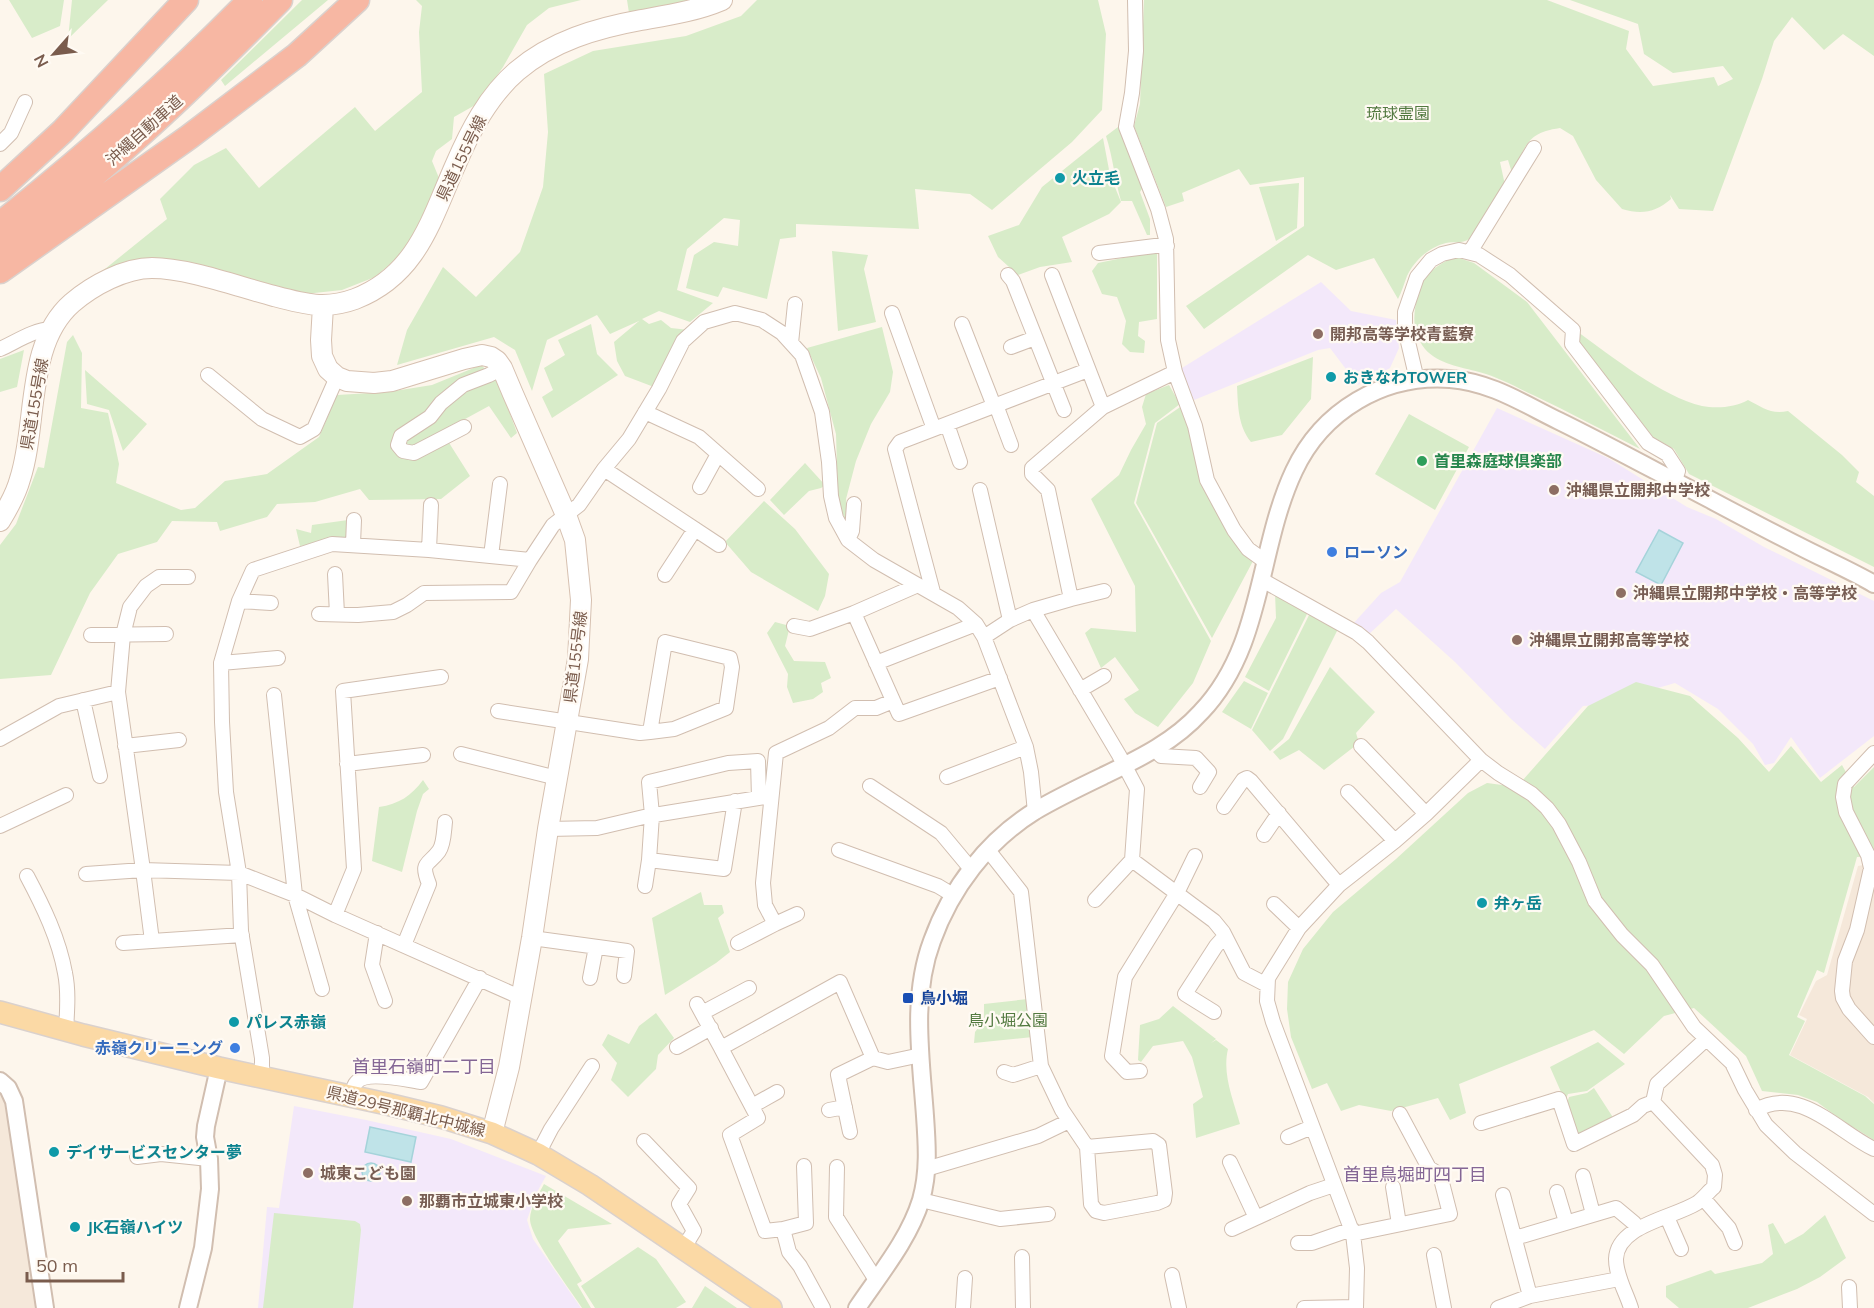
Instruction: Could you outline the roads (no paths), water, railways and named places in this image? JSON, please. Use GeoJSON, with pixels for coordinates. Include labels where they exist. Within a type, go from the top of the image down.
{"type":"FeatureCollection","features":[{"type":"Feature","properties":{"kind":"highway","name":"沖縄自動車道"},"geometry":{"type":"LineString","coordinates":[[0,224],[129,117],[250,0]]}},
{"type":"Feature","properties":{"kind":"highway","name":"沖縄自動車道"},"geometry":{"type":"LineString","coordinates":[[0,249],[149,128],[280,0]]}},
{"type":"Feature","properties":{"kind":"highway"},"geometry":{"type":"LineString","coordinates":[[0,271],[189,137],[297,56],[357,0]]}},
{"type":"Feature","properties":{"kind":"highway"},"geometry":{"type":"LineString","coordinates":[[0,189],[63,131],[180,6]]}},
{"type":"Feature","properties":{"kind":"main road","name":"県道155号線"},"geometry":{"type":"LineString","coordinates":[[0,521],[21,478],[39,366],[51,329],[58,317],[72,303],[92,288],[128,272],[151,268],[206,277],[294,302],[322,306],[342,303],[362,296],[401,268],[424,237],[474,124],[498,89],[517,70],[545,51],[581,35],[686,12],[722,0]]}},
{"type":"Feature","properties":{"kind":"main road"},"geometry":{"type":"LineString","coordinates":[[322,306],[322,356],[328,369],[337,377],[347,381],[360,383],[392,381],[482,355],[490,357],[502,368]]}},
{"type":"Feature","properties":{"kind":"main road","name":"県道155号線"},"geometry":{"type":"LineString","coordinates":[[492,1133],[505,1085],[522,998],[548,829],[578,658],[581,600],[575,540],[502,368]]}},
{"type":"Feature","properties":{"kind":"main road","name":"県道29号那覇北中城線"},"geometry":{"type":"LineString","coordinates":[[0,1012],[219,1068],[441,1117],[492,1133],[538,1154],[590,1185],[771,1308]]}},
{"type":"Feature","properties":{"kind":"street"},"geometry":{"type":"LineString","coordinates":[[1135,0],[1136,51],[1126,127],[1161,219],[1167,246],[1168,340],[1175,372],[1196,426],[1207,480],[1234,530],[1248,549],[1266,562]]}},
{"type":"Feature","properties":{"kind":"street"},"geometry":{"type":"LineString","coordinates":[[0,144],[11,133],[25,102]]}},
{"type":"Feature","properties":{"kind":"street"},"geometry":{"type":"LineString","coordinates":[[1470,252],[1534,148]]}},
{"type":"Feature","properties":{"kind":"street"},"geometry":{"type":"LineString","coordinates":[[1099,253],[1167,246]]}},
{"type":"Feature","properties":{"kind":"street"},"geometry":{"type":"LineString","coordinates":[[1417,380],[1405,329],[1405,312],[1417,277],[1431,261],[1442,254],[1459,250],[1479,255],[1510,275],[1573,330],[1572,344],[1648,443],[1667,454],[1678,471],[1675,480]]}},
{"type":"Feature","properties":{"kind":"street"},"geometry":{"type":"LineString","coordinates":[[1008,275],[1013,281],[1064,410]]}},
{"type":"Feature","properties":{"kind":"street"},"geometry":{"type":"LineString","coordinates":[[1052,275],[1103,407]]}},
{"type":"Feature","properties":{"kind":"street"},"geometry":{"type":"LineString","coordinates":[[791,343],[795,304]]}},
{"type":"Feature","properties":{"kind":"street"},"geometry":{"type":"LineString","coordinates":[[319,614],[358,615],[393,612],[424,593],[512,592],[553,525],[579,505],[604,469],[629,439],[684,341],[704,322],[735,313],[762,320],[782,333],[802,355],[822,412],[831,496],[836,518],[848,540],[874,560],[933,592],[968,616],[984,637],[1026,747],[1035,812]]}},
{"type":"Feature","properties":{"kind":"street"},"geometry":{"type":"LineString","coordinates":[[892,313],[940,426],[960,462]]}},
{"type":"Feature","properties":{"kind":"street"},"geometry":{"type":"LineString","coordinates":[[962,324],[1011,445]]}},
{"type":"Feature","properties":{"kind":"street"},"geometry":{"type":"LineString","coordinates":[[0,349],[33,333],[51,329]]}},
{"type":"Feature","properties":{"kind":"street"},"geometry":{"type":"LineString","coordinates":[[1011,347],[1035,338]]}},
{"type":"Feature","properties":{"kind":"street"},"geometry":{"type":"LineString","coordinates":[[464,427],[414,453],[403,451],[398,446],[401,436],[430,417],[441,403],[463,385],[502,368]]}},
{"type":"Feature","properties":{"kind":"street"},"geometry":{"type":"LineString","coordinates":[[933,592],[895,449],[900,442],[1088,370]]}},
{"type":"Feature","properties":{"kind":"street"},"geometry":{"type":"LineString","coordinates":[[1071,598],[1048,490],[1032,474],[1032,468],[1103,407],[1175,372]]}},
{"type":"Feature","properties":{"kind":"street"},"geometry":{"type":"LineString","coordinates":[[208,375],[262,419],[300,437],[314,429],[337,377]]}},
{"type":"Feature","properties":{"kind":"street"},"geometry":{"type":"LineString","coordinates":[[857,1308],[911,1224],[921,1200],[927,1169],[919,1013],[922,979],[932,940],[953,895],[971,869],[1010,830],[1035,812],[1155,749],[1192,721],[1219,690],[1238,657],[1251,621],[1290,478],[1301,456],[1318,433],[1337,414],[1369,394],[1389,386],[1417,380],[1448,379],[1493,388],[1874,584]]}},
{"type":"Feature","properties":{"kind":"street"},"geometry":{"type":"LineString","coordinates":[[645,412],[699,437],[758,489]]}},
{"type":"Feature","properties":{"kind":"street"},"geometry":{"type":"LineString","coordinates":[[700,488],[718,453]]}},
{"type":"Feature","properties":{"kind":"street"},"geometry":{"type":"LineString","coordinates":[[604,469],[719,545]]}},
{"type":"Feature","properties":{"kind":"street"},"geometry":{"type":"LineString","coordinates":[[492,556],[500,484]]}},
{"type":"Feature","properties":{"kind":"street"},"geometry":{"type":"LineString","coordinates":[[980,490],[1010,620]]}},
{"type":"Feature","properties":{"kind":"street"},"geometry":{"type":"LineString","coordinates":[[429,550],[431,504]]}},
{"type":"Feature","properties":{"kind":"street"},"geometry":{"type":"LineString","coordinates":[[848,540],[852,531],[854,504]]}},
{"type":"Feature","properties":{"kind":"street"},"geometry":{"type":"LineString","coordinates":[[353,544],[354,520]]}},
{"type":"Feature","properties":{"kind":"street"},"geometry":{"type":"LineString","coordinates":[[665,575],[686,554],[695,529]]}},
{"type":"Feature","properties":{"kind":"street"},"geometry":{"type":"LineString","coordinates":[[262,1077],[262,1058],[242,935],[239,873],[226,792],[222,722],[221,663],[239,601],[253,570],[332,544],[429,550],[530,560]]}},
{"type":"Feature","properties":{"kind":"street"},"geometry":{"type":"LineString","coordinates":[[335,574],[337,615]]}},
{"type":"Feature","properties":{"kind":"street"},"geometry":{"type":"LineString","coordinates":[[152,940],[118,692],[123,635],[130,607],[146,586],[159,577],[188,577]]}},
{"type":"Feature","properties":{"kind":"street"},"geometry":{"type":"LineString","coordinates":[[1262,580],[1357,633],[1481,759],[1498,773],[1532,794],[1547,808],[1559,824],[1579,862],[1595,902],[1622,935],[1652,965],[1684,1014],[1705,1040],[1732,1063],[1766,1125],[1795,1153],[1874,1214]]}},
{"type":"Feature","properties":{"kind":"street"},"geometry":{"type":"LineString","coordinates":[[794,626],[810,628],[854,613],[918,585]]}},
{"type":"Feature","properties":{"kind":"street"},"geometry":{"type":"LineString","coordinates":[[984,637],[1010,620],[1033,610],[1104,591]]}},
{"type":"Feature","properties":{"kind":"street"},"geometry":{"type":"LineString","coordinates":[[239,601],[271,603]]}},
{"type":"Feature","properties":{"kind":"street"},"geometry":{"type":"LineString","coordinates":[[1033,610],[1137,789],[1132,860],[1095,900]]}},
{"type":"Feature","properties":{"kind":"street"},"geometry":{"type":"LineString","coordinates":[[854,613],[899,714],[1000,678]]}},
{"type":"Feature","properties":{"kind":"street"},"geometry":{"type":"LineString","coordinates":[[876,663],[976,624]]}},
{"type":"Feature","properties":{"kind":"street"},"geometry":{"type":"LineString","coordinates":[[91,635],[166,634]]}},
{"type":"Feature","properties":{"kind":"street"},"geometry":{"type":"LineString","coordinates":[[498,711],[640,733],[650,732],[674,729],[726,708],[732,667],[730,658],[664,642],[650,732]]}},
{"type":"Feature","properties":{"kind":"street"},"geometry":{"type":"LineString","coordinates":[[221,663],[278,658]]}},
{"type":"Feature","properties":{"kind":"street"},"geometry":{"type":"LineString","coordinates":[[1080,690],[1104,676]]}},
{"type":"Feature","properties":{"kind":"street"},"geometry":{"type":"LineString","coordinates":[[335,915],[354,869],[342,691],[441,677]]}},
{"type":"Feature","properties":{"kind":"street"},"geometry":{"type":"LineString","coordinates":[[0,739],[60,706],[118,692]]}},
{"type":"Feature","properties":{"kind":"street"},"geometry":{"type":"LineString","coordinates":[[274,695],[295,895],[322,989]]}},
{"type":"Feature","properties":{"kind":"street"},"geometry":{"type":"LineString","coordinates":[[83,700],[100,776]]}},
{"type":"Feature","properties":{"kind":"street"},"geometry":{"type":"LineString","coordinates":[[765,797],[776,753],[829,728],[855,708],[876,708],[893,701]]}},
{"type":"Feature","properties":{"kind":"street"},"geometry":{"type":"LineString","coordinates":[[125,746],[179,740]]}},
{"type":"Feature","properties":{"kind":"street"},"geometry":{"type":"LineString","coordinates":[[947,777],[1026,747]]}},
{"type":"Feature","properties":{"kind":"street"},"geometry":{"type":"LineString","coordinates":[[1361,747],[1426,813]]}},
{"type":"Feature","properties":{"kind":"street"},"geometry":{"type":"LineString","coordinates":[[1155,749],[1161,756],[1196,758],[1209,772],[1200,787]]}},
{"type":"Feature","properties":{"kind":"street"},"geometry":{"type":"LineString","coordinates":[[1874,753],[1845,784],[1843,797],[1846,812],[1868,855],[1871,868],[1857,930],[1845,961],[1842,991],[1849,1009],[1874,1037]]}},
{"type":"Feature","properties":{"kind":"street"},"geometry":{"type":"LineString","coordinates":[[461,754],[557,778]]}},
{"type":"Feature","properties":{"kind":"street"},"geometry":{"type":"LineString","coordinates":[[347,764],[423,755]]}},
{"type":"Feature","properties":{"kind":"street"},"geometry":{"type":"LineString","coordinates":[[1304,1308],[1356,1308],[1357,1268],[1353,1231],[1273,1022],[1267,1001],[1268,978],[1299,928],[1339,885],[1395,842],[1481,759]]}},
{"type":"Feature","properties":{"kind":"street"},"geometry":{"type":"LineString","coordinates":[[645,886],[652,815],[649,782],[728,762],[758,761],[765,797],[763,883],[765,905],[775,924]]}},
{"type":"Feature","properties":{"kind":"street"},"geometry":{"type":"LineString","coordinates":[[1224,807],[1243,780],[1247,778],[1339,885]]}},
{"type":"Feature","properties":{"kind":"street"},"geometry":{"type":"LineString","coordinates":[[870,786],[941,833],[971,869]]}},
{"type":"Feature","properties":{"kind":"street"},"geometry":{"type":"LineString","coordinates":[[1348,792],[1395,842]]}},
{"type":"Feature","properties":{"kind":"street"},"geometry":{"type":"LineString","coordinates":[[0,826],[66,795]]}},
{"type":"Feature","properties":{"kind":"street"},"geometry":{"type":"LineString","coordinates":[[548,829],[597,828],[652,815],[765,797]]}},
{"type":"Feature","properties":{"kind":"street"},"geometry":{"type":"LineString","coordinates":[[649,860],[724,869],[735,801]]}},
{"type":"Feature","properties":{"kind":"street"},"geometry":{"type":"LineString","coordinates":[[1264,835],[1279,813]]}},
{"type":"Feature","properties":{"kind":"street"},"geometry":{"type":"LineString","coordinates":[[404,945],[429,884],[424,873],[428,862],[445,852],[445,822]]}},
{"type":"Feature","properties":{"kind":"street"},"geometry":{"type":"LineString","coordinates":[[839,850],[938,886],[953,895]]}},
{"type":"Feature","properties":{"kind":"street"},"geometry":{"type":"LineString","coordinates":[[988,850],[1021,892],[1041,1066],[1069,1121],[1087,1147],[1091,1204],[1096,1211],[1104,1213],[1164,1200],[1159,1144],[1153,1141],[1087,1147]]}},
{"type":"Feature","properties":{"kind":"street"},"geometry":{"type":"LineString","coordinates":[[1140,1071],[1127,1072],[1112,1056],[1125,977],[1177,893],[1195,856]]}},
{"type":"Feature","properties":{"kind":"street"},"geometry":{"type":"LineString","coordinates":[[1132,860],[1214,921],[1225,936],[1244,973],[1267,985]]}},
{"type":"Feature","properties":{"kind":"street"},"geometry":{"type":"LineString","coordinates":[[87,874],[143,870],[239,873],[295,895],[522,998]]}},
{"type":"Feature","properties":{"kind":"street"},"geometry":{"type":"LineString","coordinates":[[27,876],[56,940],[65,974],[66,1030]]}},
{"type":"Feature","properties":{"kind":"street"},"geometry":{"type":"LineString","coordinates":[[1274,904],[1299,928]]}},
{"type":"Feature","properties":{"kind":"street"},"geometry":{"type":"LineString","coordinates":[[738,943],[798,914]]}},
{"type":"Feature","properties":{"kind":"street"},"geometry":{"type":"LineString","coordinates":[[377,933],[372,965],[385,1001]]}},
{"type":"Feature","properties":{"kind":"street"},"geometry":{"type":"LineString","coordinates":[[123,943],[242,935]]}},
{"type":"Feature","properties":{"kind":"street"},"geometry":{"type":"LineString","coordinates":[[1214,1012],[1185,993],[1225,936]]}},
{"type":"Feature","properties":{"kind":"street"},"geometry":{"type":"LineString","coordinates":[[532,938],[627,951],[624,976]]}},
{"type":"Feature","properties":{"kind":"street"},"geometry":{"type":"LineString","coordinates":[[590,978],[596,946]]}},
{"type":"Feature","properties":{"kind":"street"},"geometry":{"type":"LineString","coordinates":[[352,1096],[355,1083],[362,1077],[378,1076],[421,1082],[480,978]]}},
{"type":"Feature","properties":{"kind":"street"},"geometry":{"type":"LineString","coordinates":[[722,1048],[840,982],[873,1058]]}},
{"type":"Feature","properties":{"kind":"street"},"geometry":{"type":"LineString","coordinates":[[748,988],[700,1008],[758,1118],[730,1135],[765,1231],[806,1223],[804,1166]]}},
{"type":"Feature","properties":{"kind":"street"},"geometry":{"type":"LineString","coordinates":[[677,1047],[711,1028]]}},
{"type":"Feature","properties":{"kind":"street"},"geometry":{"type":"LineString","coordinates":[[1653,1102],[1658,1084],[1705,1040]]}},
{"type":"Feature","properties":{"kind":"street"},"geometry":{"type":"LineString","coordinates":[[850,1132],[838,1076],[873,1058],[888,1062],[921,1055]]}},
{"type":"Feature","properties":{"kind":"street"},"geometry":{"type":"LineString","coordinates":[[538,1154],[551,1129],[592,1066]]}},
{"type":"Feature","properties":{"kind":"street"},"geometry":{"type":"LineString","coordinates":[[1004,1072],[1013,1075],[1041,1066]]}},
{"type":"Feature","properties":{"kind":"street"},"geometry":{"type":"LineString","coordinates":[[188,1308],[203,1248],[210,1189],[209,1159],[205,1137],[219,1068]]}},
{"type":"Feature","properties":{"kind":"street"},"geometry":{"type":"LineString","coordinates":[[0,1081],[8,1088],[14,1101],[45,1308]]}},
{"type":"Feature","properties":{"kind":"street"},"geometry":{"type":"LineString","coordinates":[[752,1106],[777,1092]]}},
{"type":"Feature","properties":{"kind":"street"},"geometry":{"type":"LineString","coordinates":[[1481,1123],[1558,1099],[1575,1149],[1653,1102]]}},
{"type":"Feature","properties":{"kind":"street"},"geometry":{"type":"LineString","coordinates":[[1631,1308],[1619,1279],[1616,1258],[1618,1247],[1623,1239],[1638,1229],[1695,1204],[1714,1187],[1715,1181],[1712,1165],[1653,1102]]}},
{"type":"Feature","properties":{"kind":"street"},"geometry":{"type":"LineString","coordinates":[[1756,1110],[1762,1106],[1779,1103],[1801,1105],[1874,1149]]}},
{"type":"Feature","properties":{"kind":"street"},"geometry":{"type":"LineString","coordinates":[[829,1110],[845,1107]]}},
{"type":"Feature","properties":{"kind":"street"},"geometry":{"type":"LineString","coordinates":[[1298,1243],[1312,1243],[1353,1231],[1455,1213],[1440,1175],[1415,1157],[1400,1114]]}},
{"type":"Feature","properties":{"kind":"street"},"geometry":{"type":"LineString","coordinates":[[927,1169],[1038,1136],[1069,1121]]}},
{"type":"Feature","properties":{"kind":"street"},"geometry":{"type":"LineString","coordinates":[[1288,1137],[1312,1127]]}},
{"type":"Feature","properties":{"kind":"street"},"geometry":{"type":"LineString","coordinates":[[644,1141],[689,1188],[679,1204],[694,1231],[683,1249]]}},
{"type":"Feature","properties":{"kind":"street"},"geometry":{"type":"LineString","coordinates":[[137,1157],[161,1154],[209,1159]]}},
{"type":"Feature","properties":{"kind":"street"},"geometry":{"type":"LineString","coordinates":[[1230,1162],[1256,1218]]}},
{"type":"Feature","properties":{"kind":"street"},"geometry":{"type":"LineString","coordinates":[[837,1167],[836,1217],[876,1280]]}},
{"type":"Feature","properties":{"kind":"street"},"geometry":{"type":"LineString","coordinates":[[1583,1176],[1593,1214]]}},
{"type":"Feature","properties":{"kind":"street"},"geometry":{"type":"LineString","coordinates":[[1232,1228],[1310,1193],[1334,1185]]}},
{"type":"Feature","properties":{"kind":"street"},"geometry":{"type":"LineString","coordinates":[[1393,1188],[1399,1224]]}},
{"type":"Feature","properties":{"kind":"street"},"geometry":{"type":"LineString","coordinates":[[1557,1192],[1566,1222]]}},
{"type":"Feature","properties":{"kind":"street"},"geometry":{"type":"LineString","coordinates":[[1503,1196],[1530,1296]]}},
{"type":"Feature","properties":{"kind":"street"},"geometry":{"type":"LineString","coordinates":[[1703,1198],[1729,1228],[1735,1243]]}},
{"type":"Feature","properties":{"kind":"street"},"geometry":{"type":"LineString","coordinates":[[921,1200],[1000,1220],[1048,1214]]}},
{"type":"Feature","properties":{"kind":"street"},"geometry":{"type":"LineString","coordinates":[[1515,1238],[1616,1208],[1638,1229]]}},
{"type":"Feature","properties":{"kind":"street"},"geometry":{"type":"LineString","coordinates":[[1667,1217],[1681,1250]]}},
{"type":"Feature","properties":{"kind":"street"},"geometry":{"type":"LineString","coordinates":[[783,1229],[789,1252],[800,1266],[823,1308]]}},
{"type":"Feature","properties":{"kind":"street"},"geometry":{"type":"LineString","coordinates":[[1434,1255],[1444,1308]]}},
{"type":"Feature","properties":{"kind":"street"},"geometry":{"type":"LineString","coordinates":[[1022,1257],[1023,1308]]}},
{"type":"Feature","properties":{"kind":"street"},"geometry":{"type":"LineString","coordinates":[[1172,1275],[1179,1308]]}},
{"type":"Feature","properties":{"kind":"street"},"geometry":{"type":"LineString","coordinates":[[963,1308],[965,1278]]}},
{"type":"Feature","properties":{"kind":"street"},"geometry":{"type":"LineString","coordinates":[[1498,1308],[1530,1296],[1619,1279]]}},
{"type":"Feature","properties":{"kind":"street"},"geometry":{"type":"LineString","coordinates":[[1849,1287],[1850,1308]]}},
{"type":"Feature","properties":{"kind":"water"},"geometry":{"type":"Polygon","coordinates":[[[1659,530],[1683,543],[1661,585],[1636,572],[1659,530]]]}},
{"type":"Feature","properties":{"kind":"water"},"geometry":{"type":"Polygon","coordinates":[[[370,1127],[416,1137],[411,1162],[365,1152],[370,1127]]]}},
{"type":"Feature","properties":{"kind":"water"},"geometry":{"type":"Polygon","coordinates":[[[371,1163],[377,1166],[380,1172],[377,1178],[371,1181],[365,1178],[362,1172],[365,1166],[371,1163]]]}},
{"type":"Feature","properties":{"kind":"place","name":"火立毛"},"geometry":{"type":"Point","coordinates":[1060,178]}},
{"type":"Feature","properties":{"kind":"place","name":"開邦高等学校青藍寮"},"geometry":{"type":"Point","coordinates":[1318,334]}},
{"type":"Feature","properties":{"kind":"place","name":"おきなわTOWER"},"geometry":{"type":"Point","coordinates":[1331,377]}},
{"type":"Feature","properties":{"kind":"place","name":"首里森庭球倶楽部"},"geometry":{"type":"Point","coordinates":[1422,461]}},
{"type":"Feature","properties":{"kind":"place","name":"沖縄県立開邦中学校"},"geometry":{"type":"Point","coordinates":[1554,490]}},
{"type":"Feature","properties":{"kind":"place","name":"ローソン"},"geometry":{"type":"Point","coordinates":[1332,552]}},
{"type":"Feature","properties":{"kind":"place","name":"沖縄県立開邦中学校・高等学校"},"geometry":{"type":"Point","coordinates":[1621,593]}},
{"type":"Feature","properties":{"kind":"place","name":"沖縄県立開邦高等学校"},"geometry":{"type":"Point","coordinates":[1517,640]}},
{"type":"Feature","properties":{"kind":"place","name":"弁ヶ岳"},"geometry":{"type":"Point","coordinates":[1482,903]}},
{"type":"Feature","properties":{"kind":"place","name":"鳥小堀"},"geometry":{"type":"Point","coordinates":[908,998]}},
{"type":"Feature","properties":{"kind":"place","name":"パレス赤嶺"},"geometry":{"type":"Point","coordinates":[234,1022]}},
{"type":"Feature","properties":{"kind":"place","name":"赤嶺クリーニング"},"geometry":{"type":"Point","coordinates":[235,1048]}},
{"type":"Feature","properties":{"kind":"place","name":"デイサービスセンター夢"},"geometry":{"type":"Point","coordinates":[54,1152]}},
{"type":"Feature","properties":{"kind":"place","name":"城東こども園"},"geometry":{"type":"Point","coordinates":[308,1173]}},
{"type":"Feature","properties":{"kind":"place","name":"那覇市立城東小学校"},"geometry":{"type":"Point","coordinates":[407,1201]}},
{"type":"Feature","properties":{"kind":"place","name":"JK石嶺ハイツ"},"geometry":{"type":"Point","coordinates":[75,1227]}},
{"type":"Feature","properties":{"kind":"district","name":"首里石嶺町二丁目"},"geometry":{"type":"Point","coordinates":[424,1066]}},
{"type":"Feature","properties":{"kind":"district","name":"首里鳥堀町四丁目"},"geometry":{"type":"Point","coordinates":[1415,1174]}},
{"type":"Feature","properties":{"kind":"park label","name":"琉球霊園"},"geometry":{"type":"Point","coordinates":[1398,113]}},
{"type":"Feature","properties":{"kind":"park label","name":"鳥小堀公園"},"geometry":{"type":"Point","coordinates":[1008,1020]}}]}
